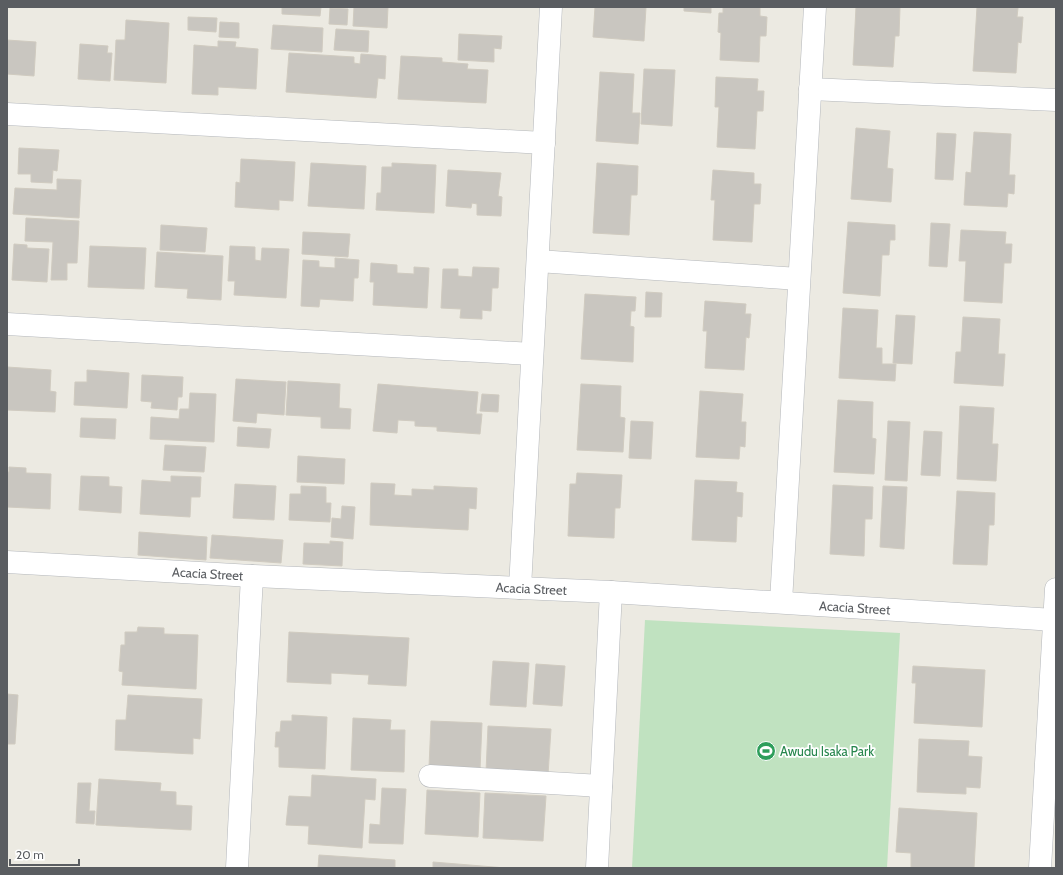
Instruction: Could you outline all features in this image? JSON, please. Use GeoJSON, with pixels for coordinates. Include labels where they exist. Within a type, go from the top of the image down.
{"type":"FeatureCollection","features":[{"type":"Feature","properties":{"kind":"street"},"geometry":{"type":"LineString","coordinates":[[520,588],[551,7]]}},
{"type":"Feature","properties":{"kind":"street"},"geometry":{"type":"LineString","coordinates":[[781,602],[815,7]]}},
{"type":"Feature","properties":{"kind":"street"},"geometry":{"type":"LineString","coordinates":[[810,89],[1056,100]]}},
{"type":"Feature","properties":{"kind":"street"},"geometry":{"type":"LineString","coordinates":[[7,114],[544,143]]}},
{"type":"Feature","properties":{"kind":"street"},"geometry":{"type":"LineString","coordinates":[[538,261],[799,279]]}},
{"type":"Feature","properties":{"kind":"street"},"geometry":{"type":"LineString","coordinates":[[7,324],[532,354]]}},
{"type":"Feature","properties":{"kind":"street","name":"Acacia Street"},"geometry":{"type":"LineString","coordinates":[[7,562],[252,576],[611,592],[1054,620]]}},
{"type":"Feature","properties":{"kind":"street"},"geometry":{"type":"LineString","coordinates":[[237,868],[252,576]]}},
{"type":"Feature","properties":{"kind":"street"},"geometry":{"type":"LineString","coordinates":[[1040,868],[1056,589]]}},
{"type":"Feature","properties":{"kind":"street"},"geometry":{"type":"LineString","coordinates":[[597,868],[611,592]]}},
{"type":"Feature","properties":{"kind":"street"},"geometry":{"type":"LineString","coordinates":[[430,776],[601,786]]}},
{"type":"Feature","properties":{"kind":"green space","name":"Awudu Isaka Park"},"geometry":{"type":"Polygon","coordinates":[[[645,620],[900,633],[887,868],[632,868],[645,620]]]}},
{"type":"Feature","properties":{"kind":"building"},"geometry":{"type":"Polygon","coordinates":[[[282,7],[321,7],[320,16],[282,14],[282,7]]]}},
{"type":"Feature","properties":{"kind":"building"},"geometry":{"type":"Polygon","coordinates":[[[354,7],[388,7],[387,28],[353,26],[354,7]]]}},
{"type":"Feature","properties":{"kind":"building"},"geometry":{"type":"Polygon","coordinates":[[[595,7],[646,7],[644,41],[593,37],[595,7]]]}},
{"type":"Feature","properties":{"kind":"building"},"geometry":{"type":"Polygon","coordinates":[[[684,7],[711,7],[711,13],[684,11],[684,7]]]}},
{"type":"Feature","properties":{"kind":"building"},"geometry":{"type":"Polygon","coordinates":[[[723,7],[760,7],[760,16],[767,17],[766,36],[760,36],[759,62],[720,60],[721,33],[718,32],[719,13],[723,13],[723,7]]]}},
{"type":"Feature","properties":{"kind":"building"},"geometry":{"type":"Polygon","coordinates":[[[856,7],[900,7],[899,36],[895,36],[893,67],[853,65],[856,7]]]}},
{"type":"Feature","properties":{"kind":"building"},"geometry":{"type":"Polygon","coordinates":[[[977,7],[1018,8],[1017,17],[1023,17],[1021,43],[1018,42],[1016,73],[973,71],[977,7]]]}},
{"type":"Feature","properties":{"kind":"building"},"geometry":{"type":"Polygon","coordinates":[[[330,8],[348,9],[347,25],[329,24],[330,8]]]}},
{"type":"Feature","properties":{"kind":"building"},"geometry":{"type":"Polygon","coordinates":[[[188,17],[217,18],[216,32],[188,30],[188,17]]]}},
{"type":"Feature","properties":{"kind":"building"},"geometry":{"type":"Polygon","coordinates":[[[126,20],[169,23],[166,83],[114,80],[116,40],[125,40],[126,20]]]}},
{"type":"Feature","properties":{"kind":"building"},"geometry":{"type":"Polygon","coordinates":[[[220,22],[239,23],[239,38],[219,37],[220,22]]]}},
{"type":"Feature","properties":{"kind":"building"},"geometry":{"type":"Polygon","coordinates":[[[273,25],[323,28],[322,52],[271,49],[273,25]]]}},
{"type":"Feature","properties":{"kind":"building"},"geometry":{"type":"Polygon","coordinates":[[[336,29],[369,31],[368,52],[334,50],[336,29]]]}},
{"type":"Feature","properties":{"kind":"building"},"geometry":{"type":"Polygon","coordinates":[[[459,34],[502,36],[501,49],[494,48],[494,62],[458,60],[459,34]]]}},
{"type":"Feature","properties":{"kind":"building"},"geometry":{"type":"Polygon","coordinates":[[[7,40],[36,42],[34,76],[7,74],[7,40]]]}},
{"type":"Feature","properties":{"kind":"building"},"geometry":{"type":"Polygon","coordinates":[[[218,41],[236,42],[235,47],[258,49],[256,89],[218,87],[218,95],[192,94],[194,45],[218,47],[218,41]]]}},
{"type":"Feature","properties":{"kind":"building"},"geometry":{"type":"Polygon","coordinates":[[[80,44],[108,46],[107,53],[112,53],[110,81],[78,79],[80,44]]]}},
{"type":"Feature","properties":{"kind":"building"},"geometry":{"type":"Polygon","coordinates":[[[289,53],[354,57],[354,63],[360,64],[361,54],[386,56],[385,79],[378,78],[376,98],[286,92],[289,53]]]}},
{"type":"Feature","properties":{"kind":"building"},"geometry":{"type":"Polygon","coordinates":[[[401,56],[442,58],[442,62],[468,64],[467,69],[488,70],[486,103],[398,99],[401,56]]]}},
{"type":"Feature","properties":{"kind":"building"},"geometry":{"type":"Polygon","coordinates":[[[644,69],[675,70],[672,126],[641,124],[644,69]]]}},
{"type":"Feature","properties":{"kind":"building"},"geometry":{"type":"Polygon","coordinates":[[[600,72],[634,74],[632,113],[640,113],[638,144],[596,141],[600,72]]]}},
{"type":"Feature","properties":{"kind":"building"},"geometry":{"type":"Polygon","coordinates":[[[716,77],[758,79],[757,91],[764,91],[763,111],[757,111],[755,149],[717,147],[719,107],[715,107],[716,77]]]}},
{"type":"Feature","properties":{"kind":"building"},"geometry":{"type":"Polygon","coordinates":[[[856,128],[890,131],[887,168],[893,169],[891,202],[851,199],[856,128]]]}},
{"type":"Feature","properties":{"kind":"building"},"geometry":{"type":"Polygon","coordinates":[[[974,132],[1011,134],[1009,175],[1015,175],[1014,194],[1008,193],[1007,207],[964,205],[966,172],[971,173],[974,132]]]}},
{"type":"Feature","properties":{"kind":"building"},"geometry":{"type":"Polygon","coordinates":[[[937,133],[956,134],[953,180],[935,179],[937,133]]]}},
{"type":"Feature","properties":{"kind":"building"},"geometry":{"type":"Polygon","coordinates":[[[19,148],[59,150],[57,171],[53,170],[52,183],[31,182],[31,174],[18,174],[19,148]]]}},
{"type":"Feature","properties":{"kind":"building"},"geometry":{"type":"Polygon","coordinates":[[[241,159],[295,162],[293,201],[279,200],[279,210],[235,207],[236,182],[240,183],[241,159]]]}},
{"type":"Feature","properties":{"kind":"building"},"geometry":{"type":"Polygon","coordinates":[[[311,163],[366,166],[364,209],[308,206],[311,163]]]}},
{"type":"Feature","properties":{"kind":"building"},"geometry":{"type":"Polygon","coordinates":[[[392,163],[436,165],[434,213],[376,210],[377,193],[381,193],[382,167],[392,167],[392,163]]]}},
{"type":"Feature","properties":{"kind":"building"},"geometry":{"type":"Polygon","coordinates":[[[597,163],[638,166],[637,195],[631,195],[629,235],[593,233],[597,163]]]}},
{"type":"Feature","properties":{"kind":"building"},"geometry":{"type":"Polygon","coordinates":[[[448,170],[501,173],[498,196],[502,197],[501,216],[477,215],[477,204],[472,203],[471,208],[446,206],[448,170]]]}},
{"type":"Feature","properties":{"kind":"building"},"geometry":{"type":"Polygon","coordinates":[[[713,170],[754,173],[754,184],[761,184],[760,204],[754,204],[752,242],[713,240],[715,200],[711,200],[713,170]]]}},
{"type":"Feature","properties":{"kind":"building"},"geometry":{"type":"Polygon","coordinates":[[[57,179],[81,180],[79,218],[13,214],[15,188],[57,190],[57,179]]]}},
{"type":"Feature","properties":{"kind":"building"},"geometry":{"type":"Polygon","coordinates":[[[26,218],[79,221],[77,263],[67,263],[67,280],[51,280],[53,242],[25,241],[26,218]]]}},
{"type":"Feature","properties":{"kind":"building"},"geometry":{"type":"Polygon","coordinates":[[[848,222],[895,225],[895,240],[890,240],[889,255],[882,255],[880,296],[843,293],[848,222]]]}},
{"type":"Feature","properties":{"kind":"building"},"geometry":{"type":"Polygon","coordinates":[[[931,223],[950,224],[947,267],[929,266],[931,223]]]}},
{"type":"Feature","properties":{"kind":"building"},"geometry":{"type":"Polygon","coordinates":[[[161,225],[207,228],[205,252],[160,250],[161,225]]]}},
{"type":"Feature","properties":{"kind":"building"},"geometry":{"type":"Polygon","coordinates":[[[961,230],[1006,232],[1005,244],[1012,244],[1011,263],[1004,263],[1002,303],[964,301],[966,261],[959,261],[961,230]]]}},
{"type":"Feature","properties":{"kind":"building"},"geometry":{"type":"Polygon","coordinates":[[[303,232],[350,234],[348,257],[302,254],[303,232]]]}},
{"type":"Feature","properties":{"kind":"building"},"geometry":{"type":"Polygon","coordinates":[[[14,244],[27,245],[27,248],[49,249],[47,282],[12,280],[14,244]]]}},
{"type":"Feature","properties":{"kind":"building"},"geometry":{"type":"Polygon","coordinates":[[[90,246],[146,248],[144,289],[88,287],[90,246]]]}},
{"type":"Feature","properties":{"kind":"building"},"geometry":{"type":"Polygon","coordinates":[[[230,246],[255,247],[255,260],[261,261],[262,248],[289,249],[286,298],[234,295],[235,281],[228,281],[230,246]]]}},
{"type":"Feature","properties":{"kind":"building"},"geometry":{"type":"Polygon","coordinates":[[[157,252],[223,256],[221,300],[187,298],[188,289],[155,287],[157,252]]]}},
{"type":"Feature","properties":{"kind":"building"},"geometry":{"type":"Polygon","coordinates":[[[335,258],[359,260],[358,278],[354,278],[353,301],[320,299],[319,307],[301,306],[303,260],[319,261],[319,267],[335,268],[335,258]]]}},
{"type":"Feature","properties":{"kind":"building"},"geometry":{"type":"Polygon","coordinates":[[[371,263],[397,265],[397,273],[414,274],[414,267],[429,268],[427,308],[373,305],[374,282],[370,282],[371,263]]]}},
{"type":"Feature","properties":{"kind":"building"},"geometry":{"type":"Polygon","coordinates":[[[473,267],[499,268],[498,288],[492,288],[491,311],[482,310],[482,319],[460,318],[461,309],[441,308],[443,269],[458,269],[458,276],[472,277],[473,267]]]}},
{"type":"Feature","properties":{"kind":"building"},"geometry":{"type":"Polygon","coordinates":[[[646,292],[662,293],[661,317],[645,317],[646,292]]]}},
{"type":"Feature","properties":{"kind":"building"},"geometry":{"type":"Polygon","coordinates":[[[585,294],[636,297],[635,311],[631,311],[630,326],[634,327],[633,362],[581,359],[585,294]]]}},
{"type":"Feature","properties":{"kind":"building"},"geometry":{"type":"Polygon","coordinates":[[[705,301],[746,304],[745,314],[751,314],[749,338],[746,337],[744,370],[705,368],[707,331],[703,331],[705,301]]]}},
{"type":"Feature","properties":{"kind":"building"},"geometry":{"type":"Polygon","coordinates":[[[843,308],[878,310],[876,348],[882,348],[882,364],[896,364],[895,381],[839,378],[843,308]]]}},
{"type":"Feature","properties":{"kind":"building"},"geometry":{"type":"Polygon","coordinates":[[[896,315],[915,316],[912,364],[893,363],[896,315]]]}},
{"type":"Feature","properties":{"kind":"building"},"geometry":{"type":"Polygon","coordinates":[[[963,317],[1000,319],[998,354],[1005,354],[1003,386],[954,383],[956,352],[961,352],[963,317]]]}},
{"type":"Feature","properties":{"kind":"building"},"geometry":{"type":"Polygon","coordinates":[[[7,367],[51,370],[50,391],[56,392],[55,412],[7,410],[7,367]]]}},
{"type":"Feature","properties":{"kind":"building"},"geometry":{"type":"Polygon","coordinates":[[[87,370],[129,373],[127,408],[74,405],[75,382],[87,382],[87,370]]]}},
{"type":"Feature","properties":{"kind":"building"},"geometry":{"type":"Polygon","coordinates":[[[142,375],[183,377],[182,397],[178,397],[177,410],[151,408],[152,402],[141,401],[142,375]]]}},
{"type":"Feature","properties":{"kind":"building"},"geometry":{"type":"Polygon","coordinates":[[[236,379],[286,382],[284,415],[257,413],[256,423],[233,421],[236,379]]]}},
{"type":"Feature","properties":{"kind":"building"},"geometry":{"type":"Polygon","coordinates":[[[288,381],[340,384],[339,408],[351,409],[350,429],[321,428],[321,417],[286,415],[288,381]]]}},
{"type":"Feature","properties":{"kind":"building"},"geometry":{"type":"Polygon","coordinates":[[[378,384],[478,392],[476,414],[482,414],[480,434],[437,431],[437,427],[415,426],[415,421],[398,420],[397,433],[373,431],[378,384]]]}},
{"type":"Feature","properties":{"kind":"building"},"geometry":{"type":"Polygon","coordinates":[[[581,384],[621,386],[620,417],[625,418],[623,452],[577,450],[581,384]]]}},
{"type":"Feature","properties":{"kind":"building"},"geometry":{"type":"Polygon","coordinates":[[[700,391],[743,394],[741,422],[746,422],[745,447],[740,446],[739,459],[696,457],[700,391]]]}},
{"type":"Feature","properties":{"kind":"building"},"geometry":{"type":"Polygon","coordinates":[[[190,393],[216,394],[214,442],[150,439],[151,417],[179,419],[180,409],[189,409],[190,393]]]}},
{"type":"Feature","properties":{"kind":"building"},"geometry":{"type":"Polygon","coordinates":[[[482,394],[499,395],[498,412],[480,411],[482,394]]]}},
{"type":"Feature","properties":{"kind":"building"},"geometry":{"type":"Polygon","coordinates":[[[838,400],[873,402],[872,438],[876,439],[874,474],[834,472],[838,400]]]}},
{"type":"Feature","properties":{"kind":"building"},"geometry":{"type":"Polygon","coordinates":[[[960,406],[994,408],[992,444],[998,444],[996,481],[957,479],[960,406]]]}},
{"type":"Feature","properties":{"kind":"building"},"geometry":{"type":"Polygon","coordinates":[[[81,418],[116,419],[115,439],[80,437],[81,418]]]}},
{"type":"Feature","properties":{"kind":"building"},"geometry":{"type":"Polygon","coordinates":[[[631,421],[653,422],[651,459],[629,458],[631,421]]]}},
{"type":"Feature","properties":{"kind":"building"},"geometry":{"type":"Polygon","coordinates":[[[888,421],[910,422],[907,481],[885,480],[888,421]]]}},
{"type":"Feature","properties":{"kind":"building"},"geometry":{"type":"Polygon","coordinates":[[[238,427],[271,429],[269,448],[237,446],[238,427]]]}},
{"type":"Feature","properties":{"kind":"building"},"geometry":{"type":"Polygon","coordinates":[[[924,431],[942,432],[940,476],[921,475],[924,431]]]}},
{"type":"Feature","properties":{"kind":"building"},"geometry":{"type":"Polygon","coordinates":[[[165,445],[206,447],[204,472],[163,470],[165,445]]]}},
{"type":"Feature","properties":{"kind":"building"},"geometry":{"type":"Polygon","coordinates":[[[298,456],[345,459],[344,484],[297,482],[298,456]]]}},
{"type":"Feature","properties":{"kind":"building"},"geometry":{"type":"Polygon","coordinates":[[[9,467],[26,468],[26,473],[51,474],[50,509],[7,507],[7,472],[9,472],[9,467]]]}},
{"type":"Feature","properties":{"kind":"building"},"geometry":{"type":"Polygon","coordinates":[[[577,473],[622,475],[620,508],[615,508],[614,538],[568,536],[570,484],[576,484],[577,473]]]}},
{"type":"Feature","properties":{"kind":"building"},"geometry":{"type":"Polygon","coordinates":[[[81,476],[109,477],[109,486],[122,487],[121,513],[79,510],[81,476]]]}},
{"type":"Feature","properties":{"kind":"building"},"geometry":{"type":"Polygon","coordinates":[[[171,476],[201,477],[200,497],[191,497],[190,517],[140,514],[142,480],[171,482],[171,476]]]}},
{"type":"Feature","properties":{"kind":"building"},"geometry":{"type":"Polygon","coordinates":[[[695,480],[737,482],[736,492],[743,493],[742,517],[737,516],[736,542],[692,540],[695,480]]]}},
{"type":"Feature","properties":{"kind":"building"},"geometry":{"type":"Polygon","coordinates":[[[371,483],[395,484],[394,495],[412,496],[412,489],[434,490],[434,486],[477,488],[476,509],[469,508],[468,530],[370,525],[371,483]]]}},
{"type":"Feature","properties":{"kind":"building"},"geometry":{"type":"Polygon","coordinates":[[[235,484],[276,486],[274,520],[233,518],[235,484]]]}},
{"type":"Feature","properties":{"kind":"building"},"geometry":{"type":"Polygon","coordinates":[[[833,485],[873,487],[872,519],[865,519],[864,556],[830,554],[833,485]]]}},
{"type":"Feature","properties":{"kind":"building"},"geometry":{"type":"Polygon","coordinates":[[[301,486],[326,487],[326,503],[331,503],[330,522],[289,520],[290,494],[301,494],[301,486]]]}},
{"type":"Feature","properties":{"kind":"building"},"geometry":{"type":"Polygon","coordinates":[[[883,486],[907,487],[904,549],[880,547],[883,486]]]}},
{"type":"Feature","properties":{"kind":"building"},"geometry":{"type":"Polygon","coordinates":[[[957,491],[995,493],[994,525],[989,525],[987,565],[953,564],[957,491]]]}},
{"type":"Feature","properties":{"kind":"building"},"geometry":{"type":"Polygon","coordinates":[[[342,506],[355,507],[353,539],[331,537],[332,518],[341,519],[342,506]]]}},
{"type":"Feature","properties":{"kind":"building"},"geometry":{"type":"Polygon","coordinates":[[[139,532],[207,537],[206,560],[138,555],[139,532]]]}},
{"type":"Feature","properties":{"kind":"building"},"geometry":{"type":"Polygon","coordinates":[[[212,535],[283,540],[281,563],[210,558],[212,535]]]}},
{"type":"Feature","properties":{"kind":"building"},"geometry":{"type":"Polygon","coordinates":[[[330,541],[343,542],[342,566],[303,564],[304,543],[330,544],[330,541]]]}},
{"type":"Feature","properties":{"kind":"building"},"geometry":{"type":"Polygon","coordinates":[[[138,627],[164,628],[164,634],[198,635],[196,689],[122,685],[123,672],[119,671],[121,645],[125,645],[125,632],[137,632],[138,627]]]}},
{"type":"Feature","properties":{"kind":"building"},"geometry":{"type":"Polygon","coordinates":[[[289,632],[409,638],[406,686],[368,684],[369,675],[331,673],[331,684],[287,682],[289,632]]]}},
{"type":"Feature","properties":{"kind":"building"},"geometry":{"type":"Polygon","coordinates":[[[493,661],[529,663],[526,707],[490,705],[493,661]]]}},
{"type":"Feature","properties":{"kind":"building"},"geometry":{"type":"Polygon","coordinates":[[[536,664],[565,666],[562,706],[533,704],[536,664]]]}},
{"type":"Feature","properties":{"kind":"building"},"geometry":{"type":"Polygon","coordinates":[[[913,666],[985,670],[982,727],[914,723],[916,683],[912,683],[913,666]]]}},
{"type":"Feature","properties":{"kind":"building"},"geometry":{"type":"Polygon","coordinates":[[[7,694],[18,695],[15,744],[7,744],[7,694]]]}},
{"type":"Feature","properties":{"kind":"building"},"geometry":{"type":"Polygon","coordinates":[[[128,695],[202,699],[200,739],[193,738],[193,754],[115,750],[116,720],[126,720],[128,695]]]}},
{"type":"Feature","properties":{"kind":"building"},"geometry":{"type":"Polygon","coordinates":[[[292,715],[327,717],[325,769],[279,767],[279,747],[275,747],[276,732],[280,732],[281,721],[292,721],[292,715]]]}},
{"type":"Feature","properties":{"kind":"building"},"geometry":{"type":"Polygon","coordinates":[[[353,718],[391,720],[390,730],[405,730],[404,772],[351,770],[353,718]]]}},
{"type":"Feature","properties":{"kind":"building"},"geometry":{"type":"Polygon","coordinates":[[[431,721],[482,723],[480,770],[429,767],[431,721]]]}},
{"type":"Feature","properties":{"kind":"building"},"geometry":{"type":"Polygon","coordinates":[[[488,726],[551,729],[548,775],[486,772],[488,726]]]}},
{"type":"Feature","properties":{"kind":"building"},"geometry":{"type":"Polygon","coordinates":[[[919,739],[969,741],[968,756],[982,757],[980,788],[966,787],[966,794],[917,792],[919,739]]]}},
{"type":"Feature","properties":{"kind":"building"},"geometry":{"type":"Polygon","coordinates":[[[312,775],[376,779],[375,800],[365,799],[362,848],[308,844],[309,826],[286,825],[289,796],[311,797],[312,775]]]}},
{"type":"Feature","properties":{"kind":"building"},"geometry":{"type":"Polygon","coordinates":[[[99,779],[161,783],[160,791],[176,792],[176,805],[192,806],[191,830],[96,825],[99,779]]]}},
{"type":"Feature","properties":{"kind":"building"},"geometry":{"type":"Polygon","coordinates":[[[78,783],[91,783],[89,811],[95,811],[94,824],[76,823],[78,783]]]}},
{"type":"Feature","properties":{"kind":"building"},"geometry":{"type":"Polygon","coordinates":[[[382,788],[406,789],[403,844],[369,843],[370,824],[380,825],[382,788]]]}},
{"type":"Feature","properties":{"kind":"building"},"geometry":{"type":"Polygon","coordinates":[[[427,790],[480,793],[478,837],[425,834],[427,790]]]}},
{"type":"Feature","properties":{"kind":"building"},"geometry":{"type":"Polygon","coordinates":[[[485,793],[546,796],[543,841],[483,838],[485,793]]]}},
{"type":"Feature","properties":{"kind":"building"},"geometry":{"type":"Polygon","coordinates":[[[899,808],[977,813],[974,868],[911,868],[911,853],[896,852],[899,808]]]}},
{"type":"Feature","properties":{"kind":"building"},"geometry":{"type":"Polygon","coordinates":[[[319,855],[395,860],[395,868],[318,868],[319,855]]]}},
{"type":"Feature","properties":{"kind":"building"},"geometry":{"type":"Polygon","coordinates":[[[433,862],[506,868],[433,868],[433,862]]]}},
{"type":"Feature","properties":{"kind":"place","name":"Awudu Isaka Park"},"geometry":{"type":"Point","coordinates":[766,751]}}]}
